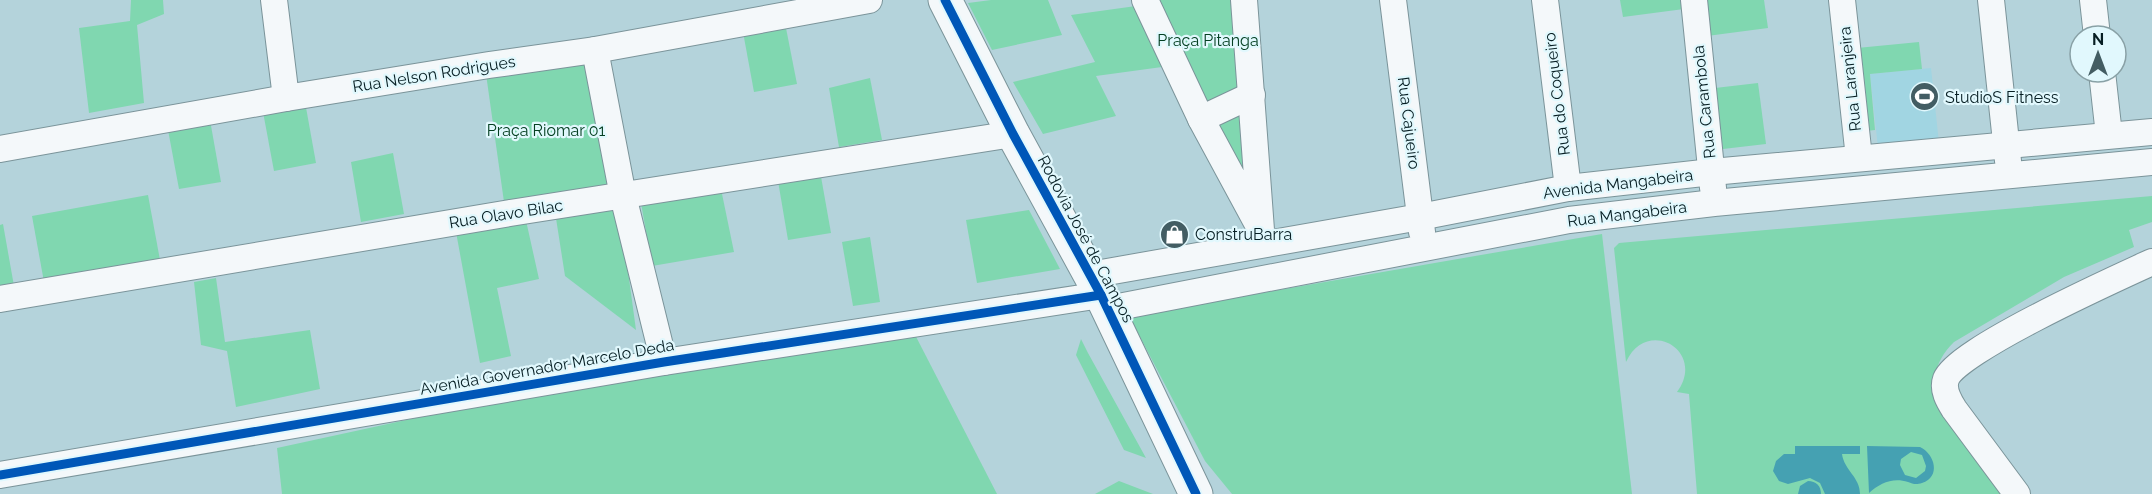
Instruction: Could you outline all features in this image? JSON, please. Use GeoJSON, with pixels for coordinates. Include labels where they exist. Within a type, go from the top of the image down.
{"type":"FeatureCollection","features":[{"type":"Feature","properties":{"kind":"main road","name":"Rodovia José de Campos"},"geometry":{"type":"LineString","coordinates":[[945,0],[1013,134],[1100,293],[1196,494]]}},
{"type":"Feature","properties":{"kind":"street"},"geometry":{"type":"LineString","coordinates":[[274,0],[286,98]]}},
{"type":"Feature","properties":{"kind":"street","name":"Rua Nelson Rodrigues"},"geometry":{"type":"LineString","coordinates":[[0,149],[286,98],[595,50],[869,0]]}},
{"type":"Feature","properties":{"kind":"street"},"geometry":{"type":"LineString","coordinates":[[1145,0],[1201,119],[1264,236]]}},
{"type":"Feature","properties":{"kind":"street"},"geometry":{"type":"LineString","coordinates":[[1244,0],[1264,236]]}},
{"type":"Feature","properties":{"kind":"street","name":"Rua Cajueiro"},"geometry":{"type":"LineString","coordinates":[[1393,0],[1424,247]]}},
{"type":"Feature","properties":{"kind":"street","name":"Rua do Coqueiro"},"geometry":{"type":"LineString","coordinates":[[1545,0],[1568,188]]}},
{"type":"Feature","properties":{"kind":"street","name":"Rua Carambola"},"geometry":{"type":"LineString","coordinates":[[1694,0],[1714,203]]}},
{"type":"Feature","properties":{"kind":"street","name":"Rua Laranjeira"},"geometry":{"type":"LineString","coordinates":[[1842,0],[1859,158]]}},
{"type":"Feature","properties":{"kind":"street"},"geometry":{"type":"LineString","coordinates":[[1991,0],[2009,175]]}},
{"type":"Feature","properties":{"kind":"street"},"geometry":{"type":"LineString","coordinates":[[2093,0],[2096,24]]}},
{"type":"Feature","properties":{"kind":"street"},"geometry":{"type":"LineString","coordinates":[[595,50],[623,196],[664,362]]}},
{"type":"Feature","properties":{"kind":"street"},"geometry":{"type":"LineString","coordinates":[[2103,84],[2109,135]]}},
{"type":"Feature","properties":{"kind":"street"},"geometry":{"type":"LineString","coordinates":[[1201,119],[1252,95]]}},
{"type":"Feature","properties":{"kind":"street","name":"Avenida Mangabeira"},"geometry":{"type":"LineString","coordinates":[[1100,293],[1264,236],[1420,217],[1568,188],[1712,172],[2152,132]]}},
{"type":"Feature","properties":{"kind":"street","name":"Rua Olavo Bilac"},"geometry":{"type":"LineString","coordinates":[[0,299],[510,213],[1013,134]]}},
{"type":"Feature","properties":{"kind":"street","name":"Rua Mangabeira"},"geometry":{"type":"LineString","coordinates":[[1100,293],[1424,247],[1569,220],[1714,203],[2152,162]]}},
{"type":"Feature","properties":{"kind":"street"},"geometry":{"type":"LineString","coordinates":[[2017,494],[1954,409],[1946,396],[1946,380],[1954,368],[1966,359],[2030,322],[2067,301],[2152,262]]}},
{"type":"Feature","properties":{"kind":"street","name":"Avenida Governador Marcelo Deda"},"geometry":{"type":"LineString","coordinates":[[0,475],[664,362],[1100,293]]}},
{"type":"Feature","properties":{"kind":"shaded area"},"geometry":{"type":"Polygon","coordinates":[[[1931,68],[1939,143],[1878,148],[1870,74],[1931,68]]]}},
{"type":"Feature","properties":{"kind":"shaded area"},"geometry":{"type":"Polygon","coordinates":[[[1795,446],[1860,446],[1860,454],[1842,454],[1860,494],[1825,494],[1820,483],[1810,478],[1788,484],[1779,481],[1773,471],[1776,461],[1784,454],[1795,454],[1795,446]]]}},
{"type":"Feature","properties":{"kind":"shaded area"},"geometry":{"type":"Polygon","coordinates":[[[1867,446],[1920,447],[1932,460],[1934,471],[1928,480],[1916,484],[1892,481],[1878,486],[1869,493],[1867,446]],[[1911,452],[1901,459],[1900,465],[1905,475],[1916,478],[1925,471],[1926,466],[1922,455],[1911,452]]]}},
{"type":"Feature","properties":{"kind":"shaded area"},"geometry":{"type":"Polygon","coordinates":[[[1808,481],[1817,485],[1821,494],[1798,494],[1800,486],[1808,481]]]}},
{"type":"Feature","properties":{"kind":"green space"},"geometry":{"type":"Polygon","coordinates":[[[131,0],[163,0],[164,14],[137,25],[144,103],[89,113],[79,28],[130,21],[131,0]]]}},
{"type":"Feature","properties":{"kind":"green space"},"geometry":{"type":"Polygon","coordinates":[[[991,0],[1048,0],[1062,35],[992,50],[968,3],[991,0]]]}},
{"type":"Feature","properties":{"kind":"green space","name":"Praça Pitanga"},"geometry":{"type":"Polygon","coordinates":[[[1145,0],[1244,0],[1261,230],[1145,0]]]}},
{"type":"Feature","properties":{"kind":"green space"},"geometry":{"type":"Polygon","coordinates":[[[1620,0],[1683,0],[1684,9],[1623,17],[1620,0]]]}},
{"type":"Feature","properties":{"kind":"green space"},"geometry":{"type":"Polygon","coordinates":[[[1702,0],[1764,0],[1768,28],[1707,36],[1702,0]]]}},
{"type":"Feature","properties":{"kind":"green space"},"geometry":{"type":"Polygon","coordinates":[[[1136,6],[1162,67],[1096,76],[1116,116],[1043,134],[1013,82],[1095,62],[1071,15],[1136,6]]]}},
{"type":"Feature","properties":{"kind":"green space"},"geometry":{"type":"Polygon","coordinates":[[[785,23],[797,84],[754,92],[743,32],[785,23]]]}},
{"type":"Feature","properties":{"kind":"green space"},"geometry":{"type":"Polygon","coordinates":[[[1919,42],[1922,69],[1870,74],[1875,130],[1866,131],[1857,48],[1919,42]]]}},
{"type":"Feature","properties":{"kind":"green space","name":"Praça Riomar 01"},"geometry":{"type":"Polygon","coordinates":[[[586,64],[608,184],[504,202],[486,74],[586,64]]]}},
{"type":"Feature","properties":{"kind":"green space"},"geometry":{"type":"Polygon","coordinates":[[[870,78],[882,140],[839,147],[829,88],[870,78]]]}},
{"type":"Feature","properties":{"kind":"green space"},"geometry":{"type":"Polygon","coordinates":[[[1758,83],[1766,144],[1723,149],[1715,88],[1758,83]]]}},
{"type":"Feature","properties":{"kind":"green space"},"geometry":{"type":"Polygon","coordinates":[[[305,102],[316,163],[274,171],[263,112],[305,102]]]}},
{"type":"Feature","properties":{"kind":"green space"},"geometry":{"type":"Polygon","coordinates":[[[210,120],[221,182],[179,189],[168,130],[210,120]]]}},
{"type":"Feature","properties":{"kind":"green space"},"geometry":{"type":"Polygon","coordinates":[[[393,153],[404,214],[361,222],[351,162],[393,153]]]}},
{"type":"Feature","properties":{"kind":"green space"},"geometry":{"type":"Polygon","coordinates":[[[820,171],[831,233],[788,240],[778,181],[820,171]]]}},
{"type":"Feature","properties":{"kind":"green space"},"geometry":{"type":"Polygon","coordinates":[[[721,189],[734,252],[652,266],[641,203],[721,189]]]}},
{"type":"Feature","properties":{"kind":"green space"},"geometry":{"type":"Polygon","coordinates":[[[148,195],[160,260],[44,282],[32,216],[148,195]]]}},
{"type":"Feature","properties":{"kind":"green space"},"geometry":{"type":"Polygon","coordinates":[[[2152,196],[2152,222],[2129,230],[2134,247],[2064,277],[1954,342],[1939,362],[1934,378],[2011,494],[1697,494],[1689,394],[1677,392],[1684,377],[1685,364],[1680,352],[1671,344],[1659,340],[1647,342],[1635,348],[1626,362],[1614,248],[1619,243],[2152,196]]]}},
{"type":"Feature","properties":{"kind":"green space"},"geometry":{"type":"Polygon","coordinates":[[[619,205],[636,330],[565,276],[555,212],[619,205]]]}},
{"type":"Feature","properties":{"kind":"green space"},"geometry":{"type":"Polygon","coordinates":[[[1029,210],[1060,269],[977,283],[966,220],[1029,210]]]}},
{"type":"Feature","properties":{"kind":"green space"},"geometry":{"type":"Polygon","coordinates":[[[525,216],[539,279],[497,288],[511,356],[480,363],[456,232],[525,216]]]}},
{"type":"Feature","properties":{"kind":"green space"},"geometry":{"type":"Polygon","coordinates":[[[3,224],[14,286],[0,288],[0,225],[3,224]]]}},
{"type":"Feature","properties":{"kind":"green space"},"geometry":{"type":"Polygon","coordinates":[[[1602,234],[1632,494],[1232,494],[1205,461],[1129,316],[1602,234]]]}},
{"type":"Feature","properties":{"kind":"green space"},"geometry":{"type":"Polygon","coordinates":[[[870,237],[880,302],[853,306],[842,242],[870,237]]]}},
{"type":"Feature","properties":{"kind":"green space"},"geometry":{"type":"Polygon","coordinates":[[[216,278],[225,342],[310,330],[320,389],[236,407],[227,351],[201,345],[194,282],[216,278]]]}},
{"type":"Feature","properties":{"kind":"green space"},"geometry":{"type":"Polygon","coordinates":[[[910,325],[997,494],[282,494],[277,448],[697,357],[910,325]]]}},
{"type":"Feature","properties":{"kind":"green space"},"geometry":{"type":"Polygon","coordinates":[[[1081,339],[1146,458],[1124,450],[1076,355],[1081,339]]]}},
{"type":"Feature","properties":{"kind":"green space"},"geometry":{"type":"Polygon","coordinates":[[[1119,481],[1153,494],[1095,494],[1119,481]]]}},
{"type":"Feature","properties":{"kind":"cycle path"},"geometry":{"type":"LineString","coordinates":[[945,0],[1013,134],[1101,295],[1196,494]]}},
{"type":"Feature","properties":{"kind":"cycle path"},"geometry":{"type":"LineString","coordinates":[[0,475],[664,362],[1101,295]]}},
{"type":"Feature","properties":{"kind":"place","name":"StudioS Fitness"},"geometry":{"type":"Point","coordinates":[1924,97]}},
{"type":"Feature","properties":{"kind":"place","name":"ConstruBarra"},"geometry":{"type":"Point","coordinates":[1174,234]}}]}
